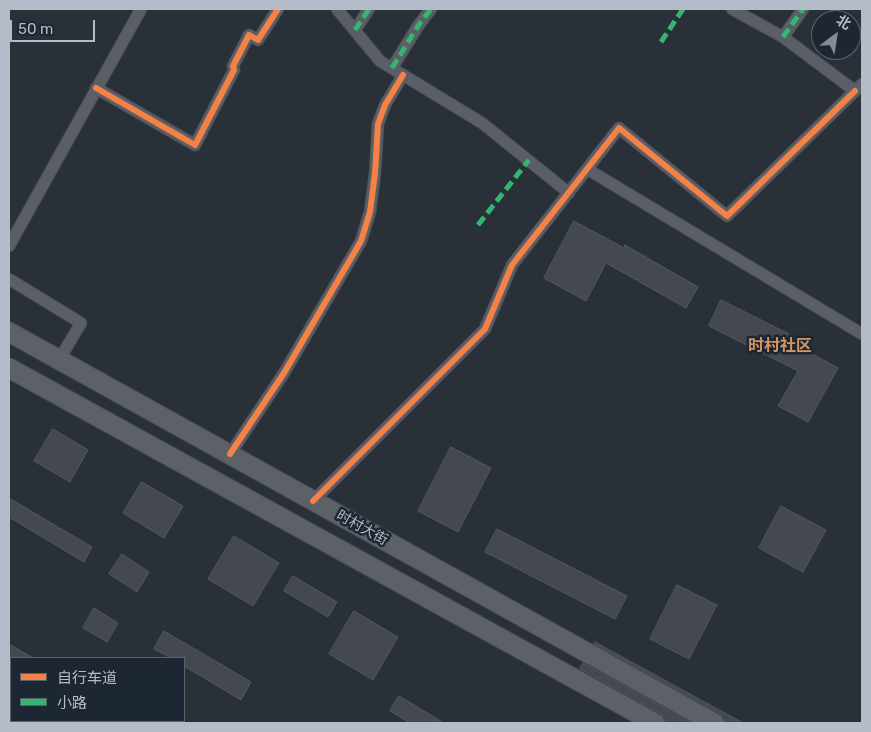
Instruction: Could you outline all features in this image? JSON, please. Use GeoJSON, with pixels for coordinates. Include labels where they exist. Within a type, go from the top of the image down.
{"type":"FeatureCollection","features":[{"type":"Feature","properties":{"kind":"main road","name":"时村大街"},"geometry":{"type":"LineString","coordinates":[[9,332],[714,723]]}},
{"type":"Feature","properties":{"kind":"main road"},"geometry":{"type":"LineString","coordinates":[[9,368],[655,723]]}},
{"type":"Feature","properties":{"kind":"street"},"geometry":{"type":"LineString","coordinates":[[9,246],[141,9]]}},
{"type":"Feature","properties":{"kind":"street"},"geometry":{"type":"LineString","coordinates":[[96,88],[195,145],[234,70],[233,66],[249,35],[258,40],[278,9]]}},
{"type":"Feature","properties":{"kind":"street"},"geometry":{"type":"LineString","coordinates":[[337,9],[380,61],[482,122],[568,193]]}},
{"type":"Feature","properties":{"kind":"street"},"geometry":{"type":"LineString","coordinates":[[355,30],[369,9]]}},
{"type":"Feature","properties":{"kind":"street"},"geometry":{"type":"LineString","coordinates":[[392,68],[431,9]]}},
{"type":"Feature","properties":{"kind":"street"},"geometry":{"type":"LineString","coordinates":[[313,501],[485,329],[512,265],[618,128],[727,216],[858,88],[783,37],[732,9]]}},
{"type":"Feature","properties":{"kind":"street"},"geometry":{"type":"LineString","coordinates":[[783,37],[803,9]]}},
{"type":"Feature","properties":{"kind":"street"},"geometry":{"type":"LineString","coordinates":[[230,454],[284,373],[361,241],[370,212],[378,124],[384,105],[403,75]]}},
{"type":"Feature","properties":{"kind":"street"},"geometry":{"type":"LineString","coordinates":[[587,169],[862,334]]}},
{"type":"Feature","properties":{"kind":"street"},"geometry":{"type":"LineString","coordinates":[[9,279],[81,323],[59,360]]}},
{"type":"Feature","properties":{"kind":"building"},"geometry":{"type":"Polygon","coordinates":[[[574,221],[624,248],[625,245],[698,287],[686,308],[606,263],[586,301],[544,278],[574,221]]]}},
{"type":"Feature","properties":{"kind":"building"},"geometry":{"type":"Polygon","coordinates":[[[721,300],[797,338],[794,344],[838,368],[808,422],[778,406],[798,371],[709,326],[721,300]]]}},
{"type":"Feature","properties":{"kind":"building"},"geometry":{"type":"Polygon","coordinates":[[[53,429],[88,450],[70,482],[34,461],[53,429]]]}},
{"type":"Feature","properties":{"kind":"building"},"geometry":{"type":"Polygon","coordinates":[[[451,447],[491,468],[458,532],[418,511],[451,447]]]}},
{"type":"Feature","properties":{"kind":"building"},"geometry":{"type":"Polygon","coordinates":[[[142,482],[183,506],[164,538],[123,513],[142,482]]]}},
{"type":"Feature","properties":{"kind":"building"},"geometry":{"type":"Polygon","coordinates":[[[9,498],[92,547],[84,562],[9,517],[9,498]]]}},
{"type":"Feature","properties":{"kind":"building"},"geometry":{"type":"Polygon","coordinates":[[[781,506],[826,530],[803,572],[759,548],[781,506]]]}},
{"type":"Feature","properties":{"kind":"building"},"geometry":{"type":"Polygon","coordinates":[[[497,529],[627,596],[615,619],[485,552],[497,529]]]}},
{"type":"Feature","properties":{"kind":"building"},"geometry":{"type":"Polygon","coordinates":[[[234,536],[279,563],[253,606],[208,579],[234,536]]]}},
{"type":"Feature","properties":{"kind":"building"},"geometry":{"type":"Polygon","coordinates":[[[122,554],[149,572],[137,592],[109,574],[122,554]]]}},
{"type":"Feature","properties":{"kind":"building"},"geometry":{"type":"Polygon","coordinates":[[[293,576],[337,602],[328,617],[284,591],[293,576]]]}},
{"type":"Feature","properties":{"kind":"building"},"geometry":{"type":"Polygon","coordinates":[[[677,585],[717,605],[689,659],[650,639],[677,585]]]}},
{"type":"Feature","properties":{"kind":"building"},"geometry":{"type":"Polygon","coordinates":[[[94,608],[118,623],[107,642],[83,628],[94,608]]]}},
{"type":"Feature","properties":{"kind":"building"},"geometry":{"type":"Polygon","coordinates":[[[354,611],[398,637],[373,680],[329,654],[354,611]]]}},
{"type":"Feature","properties":{"kind":"building"},"geometry":{"type":"Polygon","coordinates":[[[164,631],[251,682],[241,700],[185,667],[185,657],[169,657],[154,649],[164,631]]]}},
{"type":"Feature","properties":{"kind":"building"},"geometry":{"type":"Polygon","coordinates":[[[595,642],[743,723],[725,723],[724,718],[719,713],[594,644],[595,642]]]}},
{"type":"Feature","properties":{"kind":"building"},"geometry":{"type":"Polygon","coordinates":[[[9,644],[31,657],[10,657],[9,644]]]}},
{"type":"Feature","properties":{"kind":"building"},"geometry":{"type":"Polygon","coordinates":[[[583,663],[691,723],[666,723],[665,718],[660,713],[580,669],[583,663]]]}},
{"type":"Feature","properties":{"kind":"building"},"geometry":{"type":"Polygon","coordinates":[[[399,696],[444,723],[410,723],[390,711],[399,696]]]}},
{"type":"Feature","properties":{"kind":"marked path"},"geometry":{"type":"LineString","coordinates":[[355,30],[369,9]]}},
{"type":"Feature","properties":{"kind":"marked path"},"geometry":{"type":"LineString","coordinates":[[392,68],[431,9]]}},
{"type":"Feature","properties":{"kind":"marked path"},"geometry":{"type":"LineString","coordinates":[[661,42],[683,9]]}},
{"type":"Feature","properties":{"kind":"marked path"},"geometry":{"type":"LineString","coordinates":[[783,37],[803,9]]}},
{"type":"Feature","properties":{"kind":"marked path"},"geometry":{"type":"LineString","coordinates":[[478,225],[529,160]]}},
{"type":"Feature","properties":{"kind":"cycle path"},"geometry":{"type":"LineString","coordinates":[[96,88],[195,145],[234,70],[233,66],[249,35],[258,40],[278,9]]}},
{"type":"Feature","properties":{"kind":"cycle path"},"geometry":{"type":"LineString","coordinates":[[230,454],[284,373],[361,241],[370,212],[378,124],[385,105],[403,75]]}},
{"type":"Feature","properties":{"kind":"cycle path"},"geometry":{"type":"LineString","coordinates":[[313,501],[485,329],[512,265],[619,128],[727,216],[855,91]]}},
{"type":"Feature","properties":{"kind":"district","name":"时村社区"},"geometry":{"type":"Point","coordinates":[780,346]}}]}
